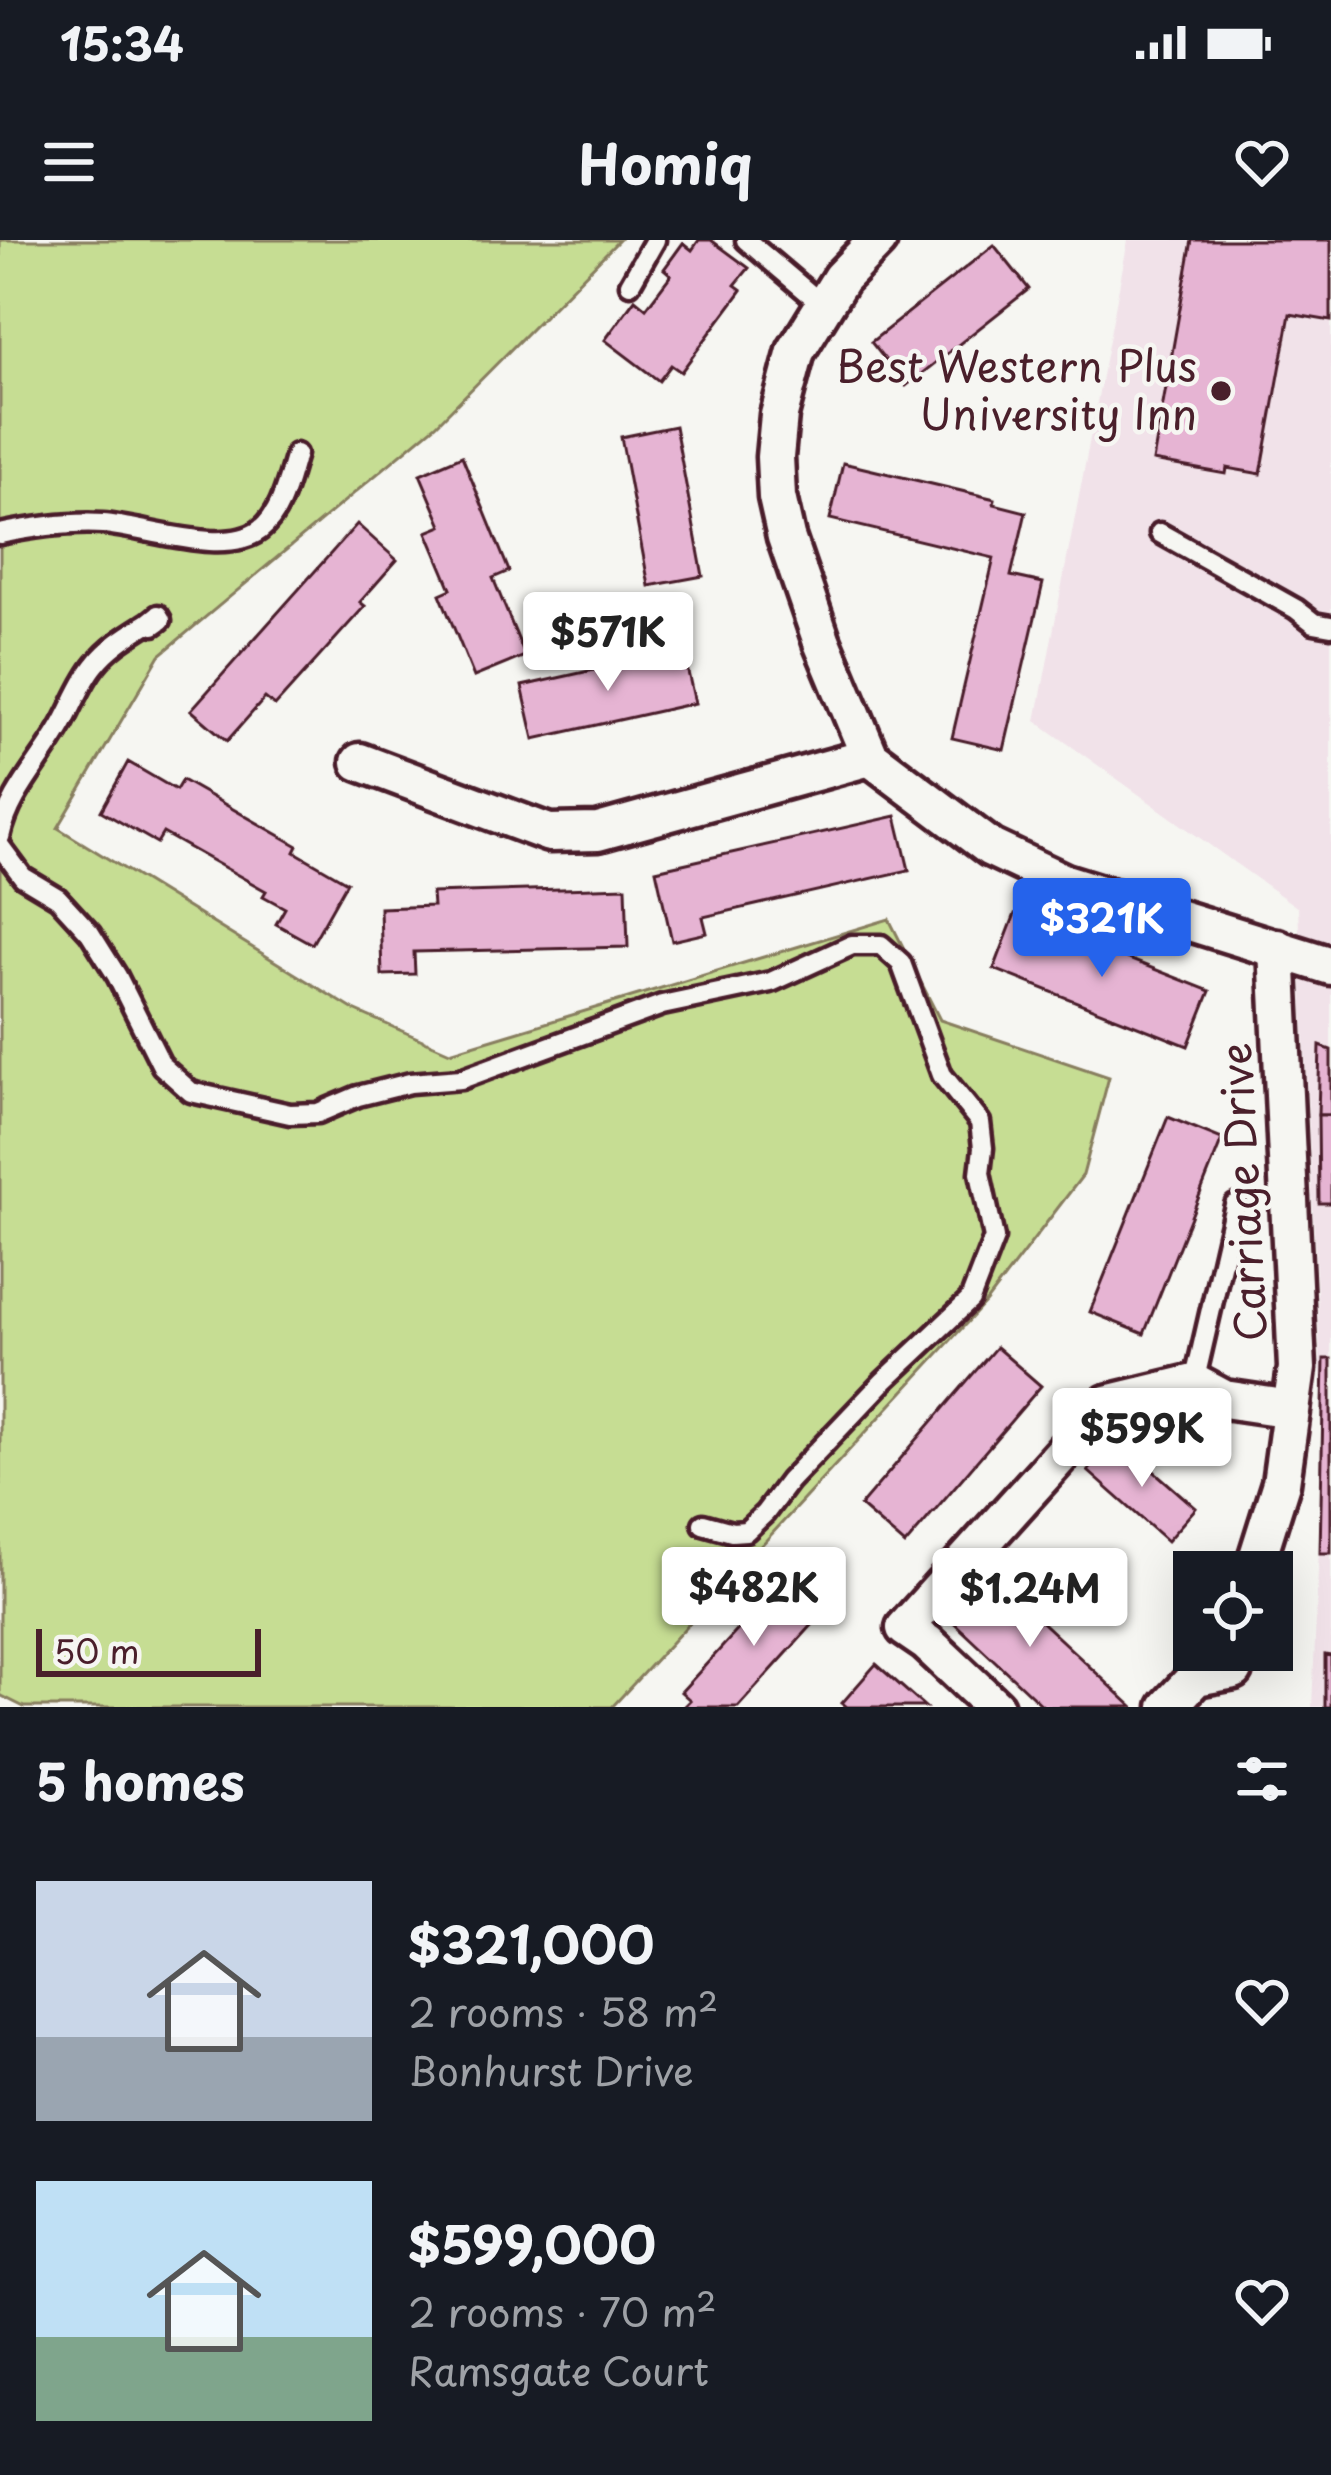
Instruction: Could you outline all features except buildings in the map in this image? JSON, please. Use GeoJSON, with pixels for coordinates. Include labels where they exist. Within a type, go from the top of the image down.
{"type":"FeatureCollection","features":[{"type":"Feature","properties":{"kind":"street"},"geometry":{"type":"LineString","coordinates":[[878,240],[841,278],[796,351],[777,436],[777,496],[786,537],[822,642],[870,757],[991,848],[1065,883],[1331,966]]}},
{"type":"Feature","properties":{"kind":"street"},"geometry":{"type":"LineString","coordinates":[[360,762],[549,832],[598,832],[870,757]]}},
{"type":"Feature","properties":{"kind":"street","name":"Carriage Drive"},"geometry":{"type":"LineString","coordinates":[[1260,1551],[1281,1483],[1297,1368],[1277,948]]}},
{"type":"Feature","properties":{"kind":"street"},"geometry":{"type":"LineString","coordinates":[[995,1707],[927,1642],[904,1628],[1107,1404],[1194,1383],[1224,1399],[1291,1409]]}},
{"type":"Feature","properties":{"kind":"street"},"geometry":{"type":"LineString","coordinates":[[1168,1707],[1196,1677],[1210,1671]]}},
{"type":"Feature","properties":{"kind":"street"},"geometry":{"type":"LineString","coordinates":[[1226,1707],[1234,1671]]}},
{"type":"Feature","properties":{"kind":"lane"},"geometry":{"type":"LineString","coordinates":[[630,284],[656,240]]}},
{"type":"Feature","properties":{"kind":"lane"},"geometry":{"type":"LineString","coordinates":[[746,240],[824,306]]}},
{"type":"Feature","properties":{"kind":"lane"},"geometry":{"type":"LineString","coordinates":[[0,534],[40,526],[102,524],[229,544],[261,530],[283,500],[296,454]]}},
{"type":"Feature","properties":{"kind":"lane"},"geometry":{"type":"LineString","coordinates":[[1160,533],[1314,623],[1331,626]]}},
{"type":"Feature","properties":{"kind":"lane"},"geometry":{"type":"LineString","coordinates":[[0,837],[19,787],[60,728],[94,665],[120,640],[148,623]]}},
{"type":"Feature","properties":{"kind":"lane"},"geometry":{"type":"LineString","coordinates":[[0,846],[23,877],[58,898],[90,933],[162,1066],[191,1092],[290,1114],[318,1112],[410,1083],[461,1078],[662,1005],[771,982],[852,945],[881,945],[901,962],[942,1076],[980,1123],[980,1173],[994,1238],[984,1269],[970,1300],[788,1480],[746,1532],[704,1524]]}},
{"type":"Feature","properties":{"kind":"lane"},"geometry":{"type":"LineString","coordinates":[[1194,1383],[1235,1205]]}},
{"type":"Feature","properties":{"kind":"shaded area"},"geometry":{"type":"Polygon","coordinates":[[[1128,240],[1331,240],[1331,1707],[1312,1707],[1324,1436],[1298,908],[1036,721],[1128,240]]]}},
{"type":"Feature","properties":{"kind":"green space"},"geometry":{"type":"Polygon","coordinates":[[[0,240],[619,240],[436,425],[160,655],[58,828],[354,1010],[450,1052],[889,919],[940,1020],[1109,1077],[1083,1175],[986,1302],[612,1707],[24,1707],[0,1695],[0,240]]]}},
{"type":"Feature","properties":{"kind":"place","name":"Best Western Plus University Inn"},"geometry":{"type":"Point","coordinates":[1221,391]}}]}
